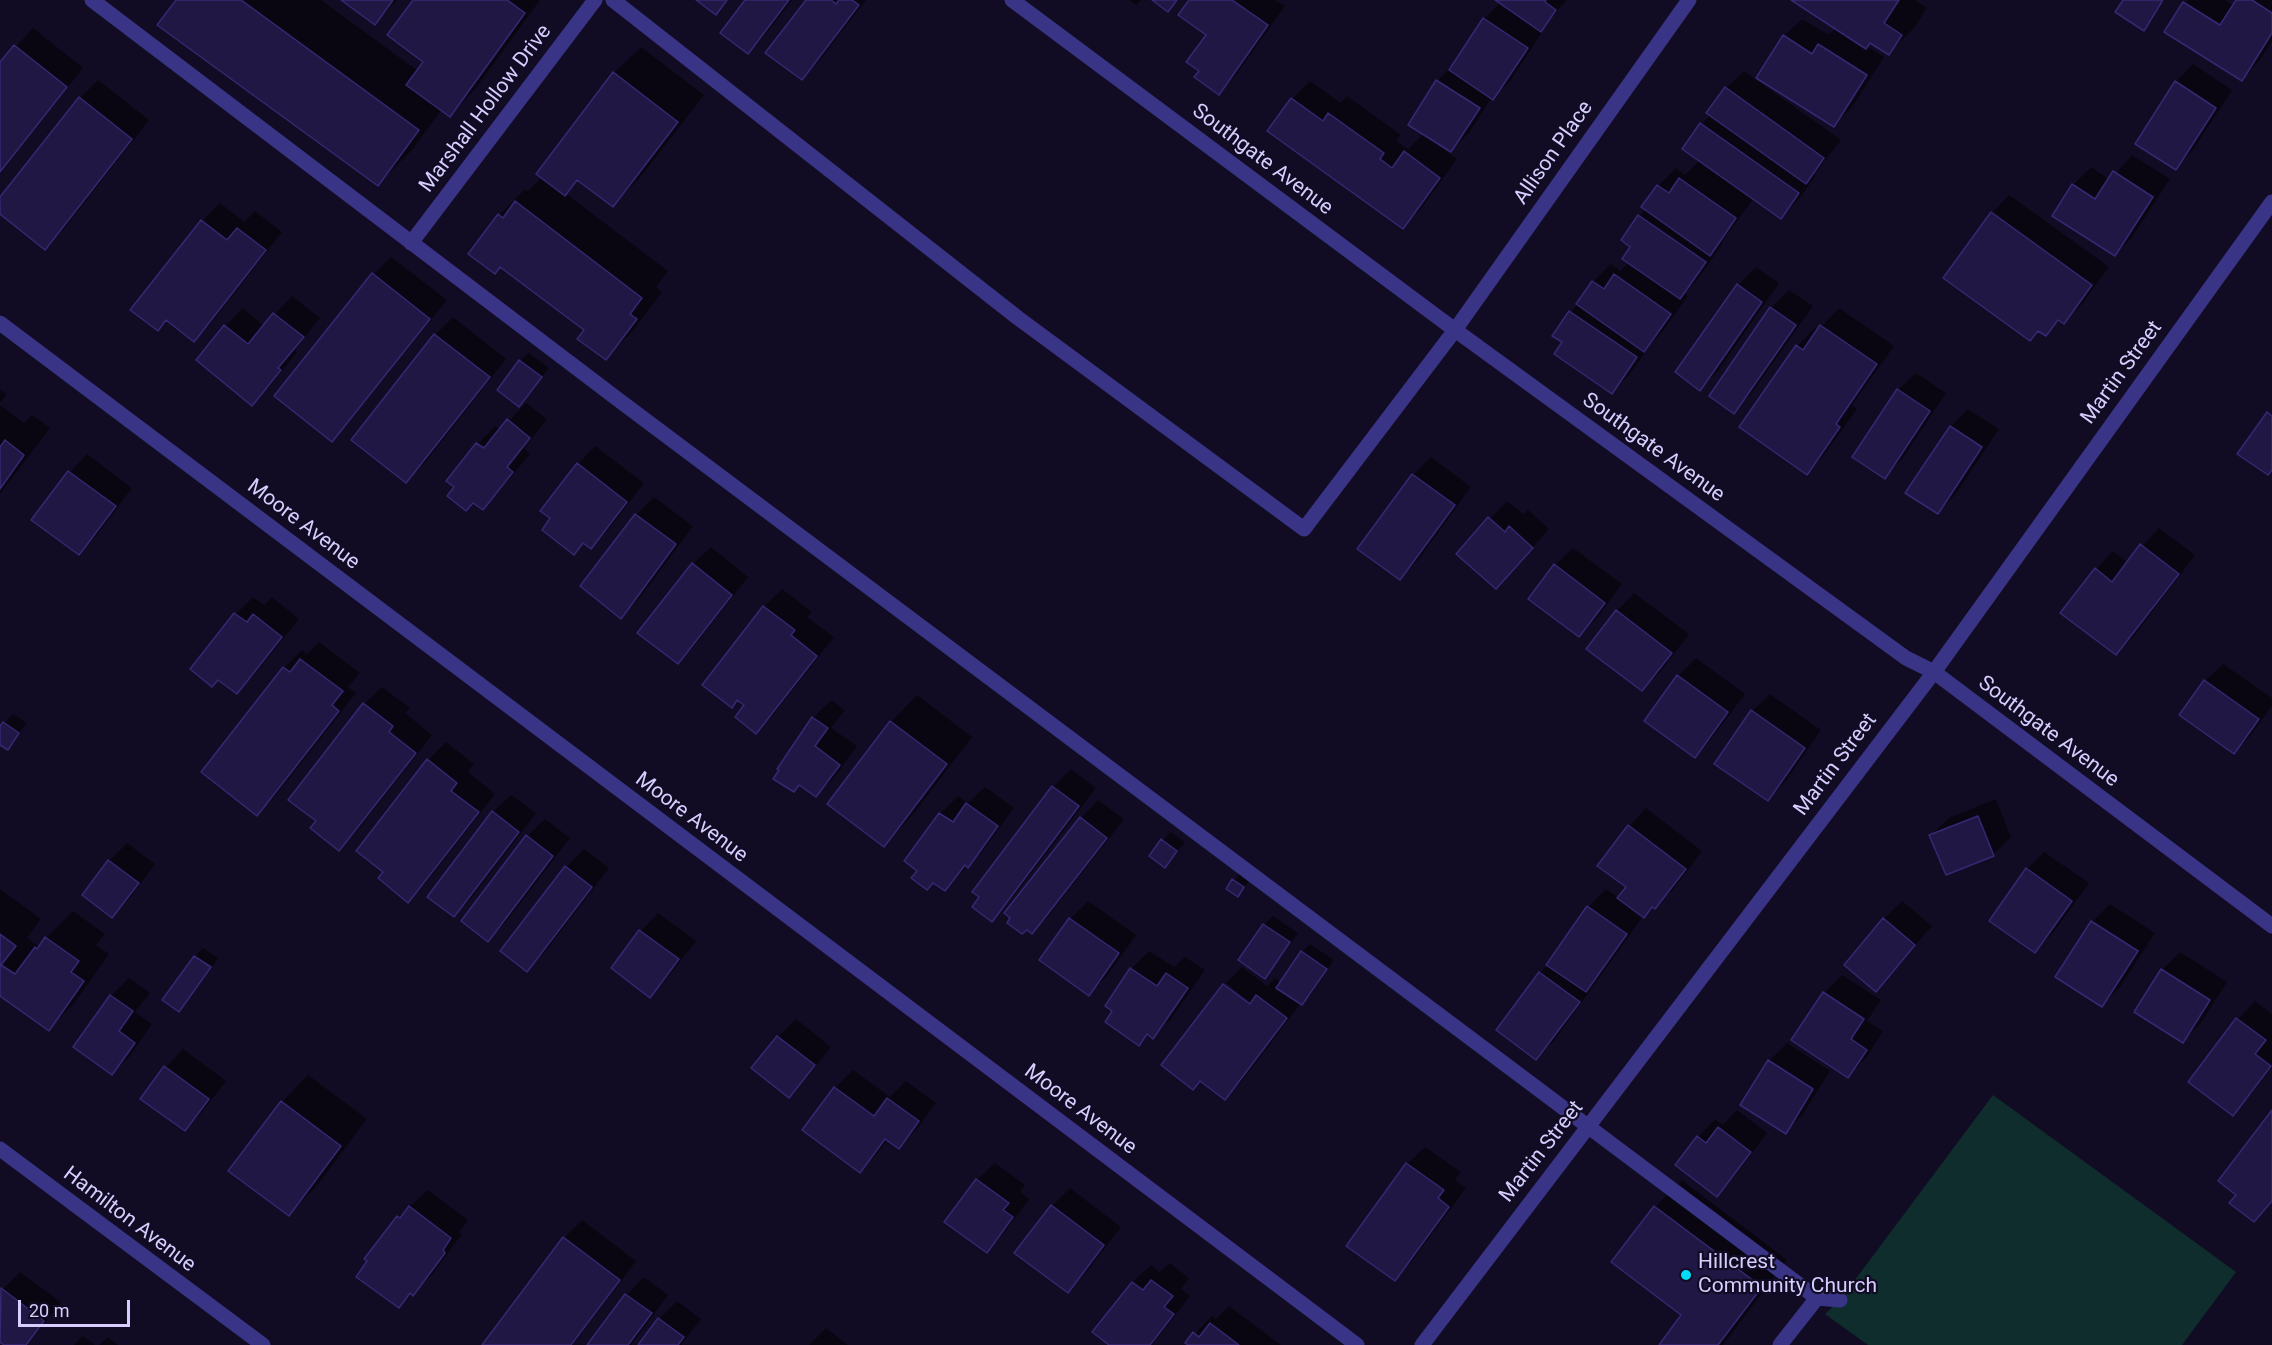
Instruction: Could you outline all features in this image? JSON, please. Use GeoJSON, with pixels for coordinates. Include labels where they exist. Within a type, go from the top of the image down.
{"type":"FeatureCollection","features":[{"type":"Feature","properties":{"kind":"street"},"geometry":{"type":"LineString","coordinates":[[92,0],[411,243],[1817,1298],[1840,1300]]}},
{"type":"Feature","properties":{"kind":"street","name":"Marshall Hollow Drive"},"geometry":{"type":"LineString","coordinates":[[411,243],[595,0]]}},
{"type":"Feature","properties":{"kind":"street","name":"Allison Place"},"geometry":{"type":"LineString","coordinates":[[613,0],[1018,318],[1304,529],[1455,330],[1689,0]]}},
{"type":"Feature","properties":{"kind":"street","name":"Southgate Avenue"},"geometry":{"type":"LineString","coordinates":[[1012,0],[1455,330],[1906,658],[1934,672],[2272,926]]}},
{"type":"Feature","properties":{"kind":"street","name":"Martin Street"},"geometry":{"type":"LineString","coordinates":[[1422,1345],[1934,672],[2272,202]]}},
{"type":"Feature","properties":{"kind":"street","name":"Moore Avenue"},"geometry":{"type":"LineString","coordinates":[[0,323],[1357,1345]]}},
{"type":"Feature","properties":{"kind":"street","name":"Hamilton Avenue"},"geometry":{"type":"LineString","coordinates":[[0,1149],[263,1345]]}},
{"type":"Feature","properties":{"kind":"street"},"geometry":{"type":"LineString","coordinates":[[1780,1345],[1817,1298]]}},
{"type":"Feature","properties":{"kind":"green space","name":"Hillcrest Community Church"},"geometry":{"type":"Polygon","coordinates":[[[1993,1095],[2236,1272],[2182,1345],[1868,1345],[1825,1314],[1840,1300],[1993,1095]]]}},
{"type":"Feature","properties":{"kind":"building"},"geometry":{"type":"Polygon","coordinates":[[[176,0],[241,0],[419,130],[378,186],[157,25],[176,0]]]}},
{"type":"Feature","properties":{"kind":"building"},"geometry":{"type":"Polygon","coordinates":[[[341,0],[393,0],[375,25],[341,0]]]}},
{"type":"Feature","properties":{"kind":"building"},"geometry":{"type":"Polygon","coordinates":[[[413,0],[507,0],[525,13],[450,117],[406,85],[423,62],[387,35],[413,0]]]}},
{"type":"Feature","properties":{"kind":"building"},"geometry":{"type":"Polygon","coordinates":[[[696,0],[727,0],[716,15],[696,0]]]}},
{"type":"Feature","properties":{"kind":"building"},"geometry":{"type":"Polygon","coordinates":[[[745,0],[789,0],[748,54],[720,33],[745,0]]]}},
{"type":"Feature","properties":{"kind":"building"},"geometry":{"type":"Polygon","coordinates":[[[806,0],[831,0],[836,4],[839,0],[852,0],[859,5],[802,80],[765,53],[806,0]]]}},
{"type":"Feature","properties":{"kind":"building"},"geometry":{"type":"Polygon","coordinates":[[[1152,0],[1177,0],[1168,12],[1152,0]]]}},
{"type":"Feature","properties":{"kind":"building"},"geometry":{"type":"Polygon","coordinates":[[[1189,0],[1232,0],[1268,25],[1219,95],[1194,77],[1199,71],[1186,62],[1206,35],[1178,15],[1189,0]]]}},
{"type":"Feature","properties":{"kind":"building"},"geometry":{"type":"Polygon","coordinates":[[[1495,0],[1546,0],[1545,2],[1556,10],[1541,32],[1495,0]]]}},
{"type":"Feature","properties":{"kind":"building"},"geometry":{"type":"Polygon","coordinates":[[[1791,0],[1899,0],[1884,23],[1902,35],[1889,55],[1870,43],[1866,49],[1791,0]]]}},
{"type":"Feature","properties":{"kind":"building"},"geometry":{"type":"Polygon","coordinates":[[[2123,0],[2163,0],[2144,31],[2115,12],[2123,0]]]}},
{"type":"Feature","properties":{"kind":"building"},"geometry":{"type":"Polygon","coordinates":[[[2236,0],[2252,0],[2272,13],[2272,33],[2242,81],[2164,32],[2183,2],[2220,25],[2236,0]]]}},
{"type":"Feature","properties":{"kind":"building"},"geometry":{"type":"Polygon","coordinates":[[[1483,18],[1528,48],[1493,100],[1449,70],[1483,18]]]}},
{"type":"Feature","properties":{"kind":"building"},"geometry":{"type":"Polygon","coordinates":[[[1783,35],[1812,54],[1818,44],[1867,75],[1834,127],[1756,78],[1783,35]]]}},
{"type":"Feature","properties":{"kind":"building"},"geometry":{"type":"Polygon","coordinates":[[[14,45],[67,87],[0,172],[0,62],[14,45]]]}},
{"type":"Feature","properties":{"kind":"building"},"geometry":{"type":"Polygon","coordinates":[[[613,72],[678,122],[613,207],[577,180],[565,196],[536,174],[613,72]]]}},
{"type":"Feature","properties":{"kind":"building"},"geometry":{"type":"Polygon","coordinates":[[[1436,80],[1480,108],[1451,152],[1408,125],[1436,80]]]}},
{"type":"Feature","properties":{"kind":"building"},"geometry":{"type":"Polygon","coordinates":[[[2175,81],[2216,108],[2176,170],[2135,144],[2175,81]]]}},
{"type":"Feature","properties":{"kind":"building"},"geometry":{"type":"Polygon","coordinates":[[[1725,87],[1824,158],[1806,184],[1706,113],[1725,87]]]}},
{"type":"Feature","properties":{"kind":"building"},"geometry":{"type":"Polygon","coordinates":[[[79,97],[132,139],[45,250],[0,214],[0,197],[79,97]]]}},
{"type":"Feature","properties":{"kind":"building"},"geometry":{"type":"Polygon","coordinates":[[[1291,98],[1323,121],[1328,113],[1384,153],[1380,159],[1392,168],[1404,151],[1440,178],[1403,229],[1267,131],[1291,98]]]}},
{"type":"Feature","properties":{"kind":"building"},"geometry":{"type":"Polygon","coordinates":[[[1700,123],[1799,193],[1781,219],[1682,149],[1700,123]]]}},
{"type":"Feature","properties":{"kind":"building"},"geometry":{"type":"Polygon","coordinates":[[[2113,171],[2153,197],[2115,256],[2052,216],[2072,184],[2095,199],[2113,171]]]}},
{"type":"Feature","properties":{"kind":"building"},"geometry":{"type":"Polygon","coordinates":[[[1679,178],[1736,218],[1710,256],[1641,207],[1657,185],[1669,193],[1679,178]]]}},
{"type":"Feature","properties":{"kind":"building"},"geometry":{"type":"Polygon","coordinates":[[[515,201],[642,298],[630,314],[637,319],[606,360],[577,339],[584,330],[500,267],[495,274],[468,254],[498,214],[503,218],[515,201]]]}},
{"type":"Feature","properties":{"kind":"building"},"geometry":{"type":"Polygon","coordinates":[[[1991,212],[2092,285],[2064,324],[2058,320],[2046,336],[2038,331],[2030,341],[1943,278],[1991,212]]]}},
{"type":"Feature","properties":{"kind":"building"},"geometry":{"type":"Polygon","coordinates":[[[1638,215],[1706,262],[1680,299],[1622,259],[1630,247],[1621,240],[1638,215]]]}},
{"type":"Feature","properties":{"kind":"building"},"geometry":{"type":"Polygon","coordinates":[[[201,220],[227,240],[237,228],[266,250],[194,342],[166,320],[158,331],[130,310],[201,220]]]}},
{"type":"Feature","properties":{"kind":"building"},"geometry":{"type":"Polygon","coordinates":[[[372,273],[430,319],[332,442],[274,396],[372,273]]]}},
{"type":"Feature","properties":{"kind":"building"},"geometry":{"type":"Polygon","coordinates":[[[1614,274],[1671,314],[1644,352],[1576,304],[1592,281],[1604,289],[1614,274]]]}},
{"type":"Feature","properties":{"kind":"building"},"geometry":{"type":"Polygon","coordinates":[[[1737,284],[1762,302],[1700,391],[1675,372],[1737,284]]]}},
{"type":"Feature","properties":{"kind":"building"},"geometry":{"type":"Polygon","coordinates":[[[1770,307],[1796,325],[1734,414],[1709,396],[1770,307]]]}},
{"type":"Feature","properties":{"kind":"building"},"geometry":{"type":"Polygon","coordinates":[[[1569,311],[1637,357],[1612,394],[1554,354],[1562,342],[1552,336],[1569,311]]]}},
{"type":"Feature","properties":{"kind":"building"},"geometry":{"type":"Polygon","coordinates":[[[273,313],[304,337],[278,368],[281,370],[252,406],[196,360],[224,325],[248,344],[273,313]]]}},
{"type":"Feature","properties":{"kind":"building"},"geometry":{"type":"Polygon","coordinates":[[[1820,325],[1877,364],[1836,424],[1840,427],[1807,475],[1739,427],[1796,345],[1803,350],[1820,325]]]}},
{"type":"Feature","properties":{"kind":"building"},"geometry":{"type":"Polygon","coordinates":[[[434,334],[490,377],[406,483],[351,440],[434,334]]]}},
{"type":"Feature","properties":{"kind":"building"},"geometry":{"type":"Polygon","coordinates":[[[519,360],[542,377],[519,407],[497,390],[519,360]]]}},
{"type":"Feature","properties":{"kind":"building"},"geometry":{"type":"Polygon","coordinates":[[[1897,389],[1930,411],[1885,479],[1852,457],[1897,389]]]}},
{"type":"Feature","properties":{"kind":"building"},"geometry":{"type":"Polygon","coordinates":[[[2267,412],[2272,416],[2272,470],[2268,475],[2237,454],[2267,412]]]}},
{"type":"Feature","properties":{"kind":"building"},"geometry":{"type":"Polygon","coordinates":[[[507,419],[530,438],[507,467],[513,472],[483,510],[473,503],[466,511],[447,496],[454,487],[446,481],[476,443],[484,448],[507,419]]]}},
{"type":"Feature","properties":{"kind":"building"},"geometry":{"type":"Polygon","coordinates":[[[1950,426],[1982,447],[1938,514],[1905,493],[1950,426]]]}},
{"type":"Feature","properties":{"kind":"building"},"geometry":{"type":"Polygon","coordinates":[[[5,440],[24,455],[0,489],[0,447],[5,440]]]}},
{"type":"Feature","properties":{"kind":"building"},"geometry":{"type":"Polygon","coordinates":[[[577,463],[627,502],[591,549],[583,543],[574,555],[542,530],[550,518],[540,511],[577,463]]]}},
{"type":"Feature","properties":{"kind":"building"},"geometry":{"type":"Polygon","coordinates":[[[68,471],[116,506],[79,555],[31,520],[68,471]]]}},
{"type":"Feature","properties":{"kind":"building"},"geometry":{"type":"Polygon","coordinates":[[[1412,474],[1455,505],[1400,580],[1357,549],[1412,474]]]}},
{"type":"Feature","properties":{"kind":"building"},"geometry":{"type":"Polygon","coordinates":[[[635,514],[676,544],[621,619],[580,586],[635,514]]]}},
{"type":"Feature","properties":{"kind":"building"},"geometry":{"type":"Polygon","coordinates":[[[1488,517],[1505,532],[1509,526],[1533,548],[1496,589],[1456,554],[1488,517]]]}},
{"type":"Feature","properties":{"kind":"building"},"geometry":{"type":"Polygon","coordinates":[[[2140,544],[2179,574],[2116,655],[2060,613],[2095,568],[2112,582],[2140,544]]]}},
{"type":"Feature","properties":{"kind":"building"},"geometry":{"type":"Polygon","coordinates":[[[692,563],[732,595],[678,664],[637,633],[692,563]]]}},
{"type":"Feature","properties":{"kind":"building"},"geometry":{"type":"Polygon","coordinates":[[[1554,564],[1605,603],[1579,637],[1528,599],[1554,564]]]}},
{"type":"Feature","properties":{"kind":"building"},"geometry":{"type":"Polygon","coordinates":[[[763,606],[795,630],[791,635],[817,656],[756,734],[735,717],[744,705],[737,700],[732,708],[702,685],[763,606]]]}},
{"type":"Feature","properties":{"kind":"building"},"geometry":{"type":"Polygon","coordinates":[[[1616,610],[1672,653],[1642,691],[1586,649],[1616,610]]]}},
{"type":"Feature","properties":{"kind":"building"},"geometry":{"type":"Polygon","coordinates":[[[234,613],[247,622],[253,614],[282,637],[237,694],[218,680],[212,687],[190,669],[234,613]]]}},
{"type":"Feature","properties":{"kind":"building"},"geometry":{"type":"Polygon","coordinates":[[[300,659],[343,691],[332,705],[339,711],[257,816],[201,772],[283,667],[290,672],[300,659]]]}},
{"type":"Feature","properties":{"kind":"building"},"geometry":{"type":"Polygon","coordinates":[[[1677,675],[1728,712],[1695,758],[1644,721],[1677,675]]]}},
{"type":"Feature","properties":{"kind":"building"},"geometry":{"type":"Polygon","coordinates":[[[2204,680],[2259,719],[2234,754],[2179,715],[2204,680]]]}},
{"type":"Feature","properties":{"kind":"building"},"geometry":{"type":"Polygon","coordinates":[[[363,703],[393,726],[389,732],[416,753],[339,851],[310,828],[316,821],[288,800],[363,703]]]}},
{"type":"Feature","properties":{"kind":"building"},"geometry":{"type":"Polygon","coordinates":[[[1751,710],[1805,748],[1768,801],[1714,764],[1751,710]]]}},
{"type":"Feature","properties":{"kind":"building"},"geometry":{"type":"Polygon","coordinates":[[[812,717],[828,728],[815,746],[840,765],[816,797],[799,785],[794,792],[773,779],[779,770],[777,769],[812,717]]]}},
{"type":"Feature","properties":{"kind":"building"},"geometry":{"type":"Polygon","coordinates":[[[890,721],[947,764],[884,847],[827,804],[890,721]]]}},
{"type":"Feature","properties":{"kind":"building"},"geometry":{"type":"Polygon","coordinates":[[[3,722],[19,733],[8,750],[0,745],[0,726],[3,722]]]}},
{"type":"Feature","properties":{"kind":"building"},"geometry":{"type":"Polygon","coordinates":[[[427,759],[457,783],[451,791],[479,812],[408,903],[378,878],[383,872],[356,851],[427,759]]]}},
{"type":"Feature","properties":{"kind":"building"},"geometry":{"type":"Polygon","coordinates":[[[1052,786],[1079,806],[992,922],[972,907],[979,897],[972,892],[1052,786]]]}},
{"type":"Feature","properties":{"kind":"building"},"geometry":{"type":"Polygon","coordinates":[[[966,803],[998,826],[968,868],[965,865],[945,891],[933,883],[927,890],[911,878],[917,871],[904,861],[939,813],[953,822],[966,803]]]}},
{"type":"Feature","properties":{"kind":"building"},"geometry":{"type":"Polygon","coordinates":[[[492,811],[519,832],[454,917],[427,897],[492,811]]]}},
{"type":"Feature","properties":{"kind":"building"},"geometry":{"type":"Polygon","coordinates":[[[1978,816],[1994,856],[1946,875],[1929,835],[1978,816]]]}},
{"type":"Feature","properties":{"kind":"building"},"geometry":{"type":"Polygon","coordinates":[[[1080,817],[1107,838],[1032,934],[1027,930],[1022,934],[1007,923],[1010,918],[1004,913],[1080,817]]]}},
{"type":"Feature","properties":{"kind":"building"},"geometry":{"type":"Polygon","coordinates":[[[1628,825],[1686,869],[1655,909],[1652,907],[1644,918],[1617,898],[1626,887],[1597,866],[1628,825]]]}},
{"type":"Feature","properties":{"kind":"building"},"geometry":{"type":"Polygon","coordinates":[[[526,835],[553,856],[488,942],[461,921],[526,835]]]}},
{"type":"Feature","properties":{"kind":"building"},"geometry":{"type":"Polygon","coordinates":[[[1161,839],[1177,851],[1165,868],[1149,856],[1161,839]]]}},
{"type":"Feature","properties":{"kind":"building"},"geometry":{"type":"Polygon","coordinates":[[[108,860],[139,883],[112,918],[82,895],[108,860]]]}},
{"type":"Feature","properties":{"kind":"building"},"geometry":{"type":"Polygon","coordinates":[[[565,866],[592,887],[527,972],[500,951],[565,866]]]}},
{"type":"Feature","properties":{"kind":"building"},"geometry":{"type":"Polygon","coordinates":[[[2026,868],[2072,901],[2035,953],[1989,921],[2026,868]]]}},
{"type":"Feature","properties":{"kind":"building"},"geometry":{"type":"Polygon","coordinates":[[[1232,879],[1244,887],[1238,897],[1226,889],[1232,879]]]}},
{"type":"Feature","properties":{"kind":"building"},"geometry":{"type":"Polygon","coordinates":[[[1587,906],[1627,934],[1586,992],[1546,965],[1587,906]]]}},
{"type":"Feature","properties":{"kind":"building"},"geometry":{"type":"Polygon","coordinates":[[[1069,918],[1119,953],[1089,996],[1039,960],[1069,918]]]}},
{"type":"Feature","properties":{"kind":"building"},"geometry":{"type":"Polygon","coordinates":[[[1883,918],[1915,945],[1876,992],[1844,965],[1883,918]]]}},
{"type":"Feature","properties":{"kind":"building"},"geometry":{"type":"Polygon","coordinates":[[[2091,921],[2138,951],[2102,1007],[2055,977],[2091,921]]]}},
{"type":"Feature","properties":{"kind":"building"},"geometry":{"type":"Polygon","coordinates":[[[1263,924],[1290,942],[1265,979],[1238,960],[1263,924]]]}},
{"type":"Feature","properties":{"kind":"building"},"geometry":{"type":"Polygon","coordinates":[[[639,930],[679,959],[650,998],[611,968],[639,930]]]}},
{"type":"Feature","properties":{"kind":"building"},"geometry":{"type":"Polygon","coordinates":[[[0,934],[16,946],[1,965],[15,974],[45,937],[79,961],[71,972],[84,981],[49,1031],[0,996],[0,934]]]}},
{"type":"Feature","properties":{"kind":"building"},"geometry":{"type":"Polygon","coordinates":[[[1301,951],[1327,969],[1302,1005],[1276,988],[1301,951]]]}},
{"type":"Feature","properties":{"kind":"building"},"geometry":{"type":"Polygon","coordinates":[[[194,956],[211,967],[179,1012],[162,1000],[194,956]]]}},
{"type":"Feature","properties":{"kind":"building"},"geometry":{"type":"Polygon","coordinates":[[[1130,968],[1157,986],[1166,973],[1188,988],[1153,1039],[1147,1034],[1139,1046],[1105,1022],[1112,1011],[1105,1006],[1130,968]]]}},
{"type":"Feature","properties":{"kind":"building"},"geometry":{"type":"Polygon","coordinates":[[[2161,969],[2210,1000],[2183,1043],[2134,1012],[2161,969]]]}},
{"type":"Feature","properties":{"kind":"building"},"geometry":{"type":"Polygon","coordinates":[[[1539,972],[1580,1002],[1536,1060],[1496,1030],[1539,972]]]}},
{"type":"Feature","properties":{"kind":"building"},"geometry":{"type":"Polygon","coordinates":[[[1223,984],[1250,1004],[1256,995],[1287,1018],[1225,1100],[1200,1081],[1193,1090],[1161,1065],[1223,984]]]}},
{"type":"Feature","properties":{"kind":"building"},"geometry":{"type":"Polygon","coordinates":[[[1823,992],[1864,1019],[1851,1039],[1867,1050],[1848,1078],[1791,1040],[1823,992]]]}},
{"type":"Feature","properties":{"kind":"building"},"geometry":{"type":"Polygon","coordinates":[[[110,995],[133,1011],[119,1031],[135,1043],[112,1075],[73,1047],[110,995]]]}},
{"type":"Feature","properties":{"kind":"building"},"geometry":{"type":"Polygon","coordinates":[[[2236,1018],[2266,1040],[2255,1054],[2271,1066],[2233,1116],[2188,1082],[2236,1018]]]}},
{"type":"Feature","properties":{"kind":"building"},"geometry":{"type":"Polygon","coordinates":[[[777,1036],[815,1065],[789,1098],[751,1068],[777,1036]]]}},
{"type":"Feature","properties":{"kind":"building"},"geometry":{"type":"Polygon","coordinates":[[[1768,1060],[1813,1089],[1786,1134],[1740,1105],[1768,1060]]]}},
{"type":"Feature","properties":{"kind":"building"},"geometry":{"type":"Polygon","coordinates":[[[164,1066],[209,1099],[185,1131],[140,1099],[164,1066]]]}},
{"type":"Feature","properties":{"kind":"building"},"geometry":{"type":"Polygon","coordinates":[[[834,1087],[874,1116],[887,1098],[919,1121],[899,1149],[885,1139],[860,1173],[802,1130],[834,1087]]]}},
{"type":"Feature","properties":{"kind":"building"},"geometry":{"type":"Polygon","coordinates":[[[281,1101],[341,1146],[289,1216],[228,1171],[281,1101]]]}},
{"type":"Feature","properties":{"kind":"building"},"geometry":{"type":"Polygon","coordinates":[[[2272,1110],[2272,1201],[2254,1222],[2229,1203],[2236,1195],[2218,1181],[2272,1110]]]}},
{"type":"Feature","properties":{"kind":"building"},"geometry":{"type":"Polygon","coordinates":[[[1718,1127],[1751,1152],[1717,1197],[1675,1165],[1697,1136],[1706,1143],[1718,1127]]]}},
{"type":"Feature","properties":{"kind":"building"},"geometry":{"type":"Polygon","coordinates":[[[1406,1163],[1444,1190],[1438,1198],[1449,1207],[1395,1281],[1346,1246],[1406,1163]]]}},
{"type":"Feature","properties":{"kind":"building"},"geometry":{"type":"Polygon","coordinates":[[[976,1179],[1009,1203],[1003,1210],[1013,1217],[987,1253],[944,1222],[976,1179]]]}},
{"type":"Feature","properties":{"kind":"building"},"geometry":{"type":"Polygon","coordinates":[[[1051,1205],[1104,1245],[1068,1293],[1014,1253],[1051,1205]]]}},
{"type":"Feature","properties":{"kind":"building"},"geometry":{"type":"Polygon","coordinates":[[[409,1206],[451,1238],[443,1250],[445,1253],[413,1296],[410,1293],[399,1308],[356,1277],[367,1261],[364,1259],[397,1216],[400,1218],[409,1206]]]}},
{"type":"Feature","properties":{"kind":"building","name":"Hillcrest Community Church"},"geometry":{"type":"Polygon","coordinates":[[[1654,1206],[1762,1287],[1718,1345],[1659,1345],[1681,1315],[1611,1262],[1654,1206]]]}},
{"type":"Feature","properties":{"kind":"building"},"geometry":{"type":"Polygon","coordinates":[[[563,1237],[620,1280],[571,1345],[482,1345],[563,1237]]]}},
{"type":"Feature","properties":{"kind":"building"},"geometry":{"type":"Polygon","coordinates":[[[1151,1280],[1173,1296],[1164,1307],[1174,1314],[1150,1345],[1109,1345],[1092,1332],[1132,1282],[1143,1290],[1151,1280]]]}},
{"type":"Feature","properties":{"kind":"building"},"geometry":{"type":"Polygon","coordinates":[[[1,1288],[44,1321],[26,1345],[4,1345],[0,1342],[1,1288]]]}},
{"type":"Feature","properties":{"kind":"building"},"geometry":{"type":"Polygon","coordinates":[[[625,1294],[652,1313],[628,1345],[587,1345],[625,1294]]]}},
{"type":"Feature","properties":{"kind":"building"},"geometry":{"type":"Polygon","coordinates":[[[658,1318],[684,1337],[678,1345],[638,1345],[658,1318]]]}},
{"type":"Feature","properties":{"kind":"building"},"geometry":{"type":"Polygon","coordinates":[[[1210,1323],[1239,1345],[1188,1345],[1185,1343],[1193,1332],[1199,1337],[1210,1323]]]}},
{"type":"Feature","properties":{"kind":"place","name":"Hillcrest Community Church"},"geometry":{"type":"Point","coordinates":[1686,1275]}}]}
